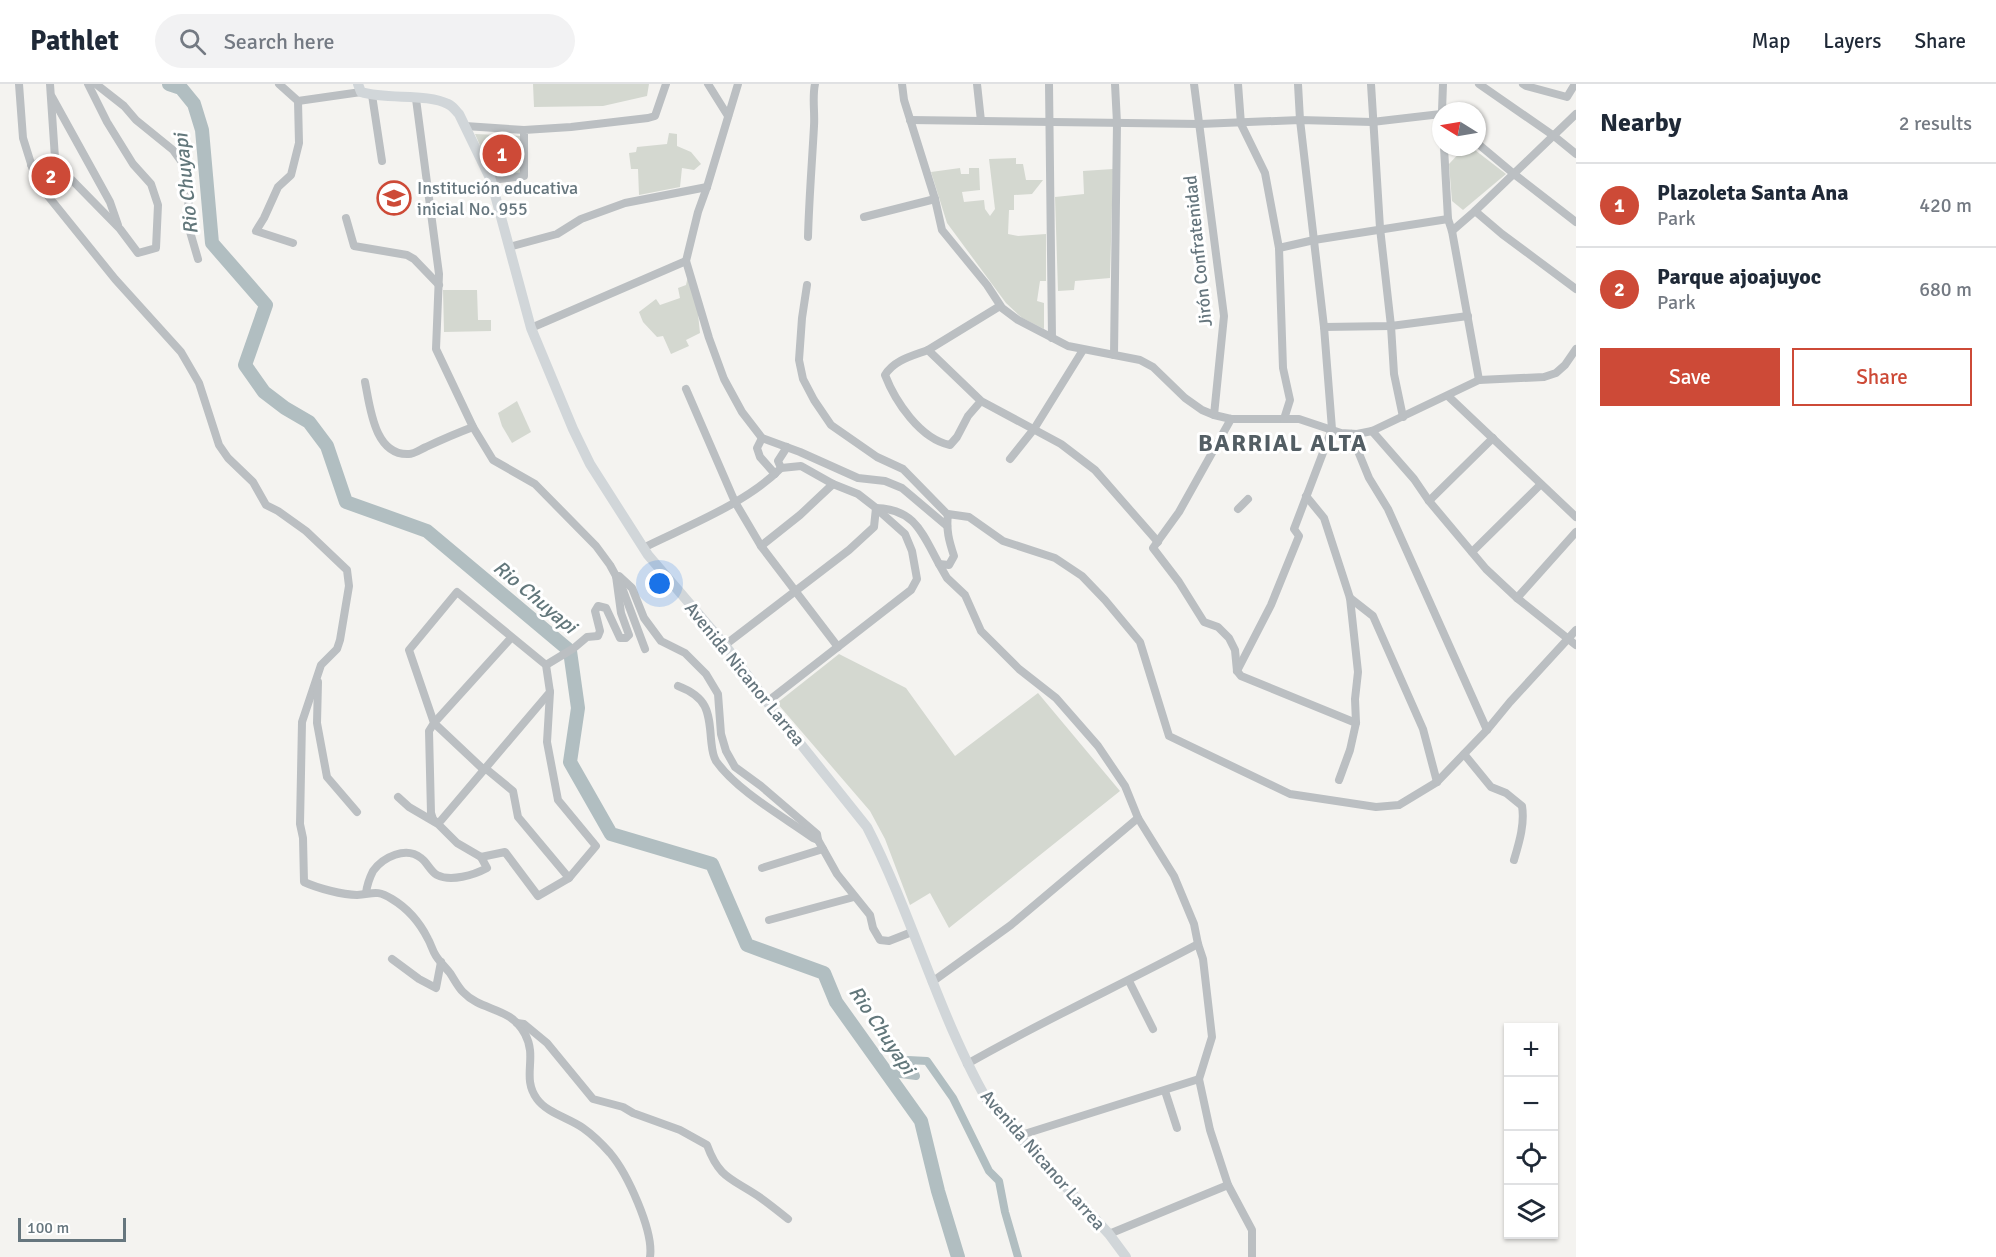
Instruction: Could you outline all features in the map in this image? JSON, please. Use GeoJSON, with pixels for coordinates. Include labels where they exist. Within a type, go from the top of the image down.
{"type":"FeatureCollection","features":[{"type":"Feature","properties":{"kind":"main road","name":"Avenida Nicanor Larrea"},"geometry":{"type":"LineString","coordinates":[[364,90],[446,103],[459,114],[491,180],[531,328],[590,464],[643,548],[724,645],[867,827],[879,849],[974,1079],[988,1103],[1108,1234],[1126,1257]]}},
{"type":"Feature","properties":{"kind":"street"},"geometry":{"type":"LineString","coordinates":[[19,84],[23,138],[31,165],[44,191],[115,279],[181,352],[199,383],[219,445],[228,458],[253,482],[266,505],[306,531],[347,570],[349,586],[340,640],[337,649],[321,665],[302,723],[300,824],[303,838],[304,882],[345,893],[358,895],[371,892],[391,898],[408,911],[428,938],[435,955],[462,991],[470,998],[514,1018],[532,1050],[529,1078],[532,1091],[539,1102],[595,1137],[617,1162],[639,1206],[648,1231],[650,1257]]}},
{"type":"Feature","properties":{"kind":"street"},"geometry":{"type":"LineString","coordinates":[[50,84],[55,158],[75,184],[120,229],[138,253],[156,248],[158,205],[151,184],[128,155],[107,122],[88,84]]}},
{"type":"Feature","properties":{"kind":"street"},"geometry":{"type":"LineString","coordinates":[[96,84],[173,150],[186,168],[191,188],[186,218],[198,259]]}},
{"type":"Feature","properties":{"kind":"street"},"geometry":{"type":"LineString","coordinates":[[279,84],[298,101],[299,143],[291,175],[279,188],[256,231],[293,243]]}},
{"type":"Feature","properties":{"kind":"street"},"geometry":{"type":"LineString","coordinates":[[465,126],[524,130],[648,118],[655,116],[666,84]]}},
{"type":"Feature","properties":{"kind":"street"},"geometry":{"type":"LineString","coordinates":[[708,84],[728,116]]}},
{"type":"Feature","properties":{"kind":"street"},"geometry":{"type":"LineString","coordinates":[[738,84],[698,212],[686,261],[724,379],[742,412],[762,438],[858,478],[885,481],[902,488],[947,526]]}},
{"type":"Feature","properties":{"kind":"street"},"geometry":{"type":"LineString","coordinates":[[808,237],[815,84]]}},
{"type":"Feature","properties":{"kind":"street"},"geometry":{"type":"LineString","coordinates":[[902,84],[904,100],[935,199],[942,230],[987,285],[1000,306],[1018,320],[1068,346],[1140,360],[1153,367],[1185,398],[1214,415],[1231,419],[1299,420],[1341,433],[1372,431],[1479,380],[1544,377],[1565,365],[1576,348]]}},
{"type":"Feature","properties":{"kind":"street"},"geometry":{"type":"LineString","coordinates":[[977,84],[981,121]]}},
{"type":"Feature","properties":{"kind":"street"},"geometry":{"type":"LineString","coordinates":[[1049,84],[1052,339]]}},
{"type":"Feature","properties":{"kind":"street"},"geometry":{"type":"LineString","coordinates":[[1114,355],[1117,123],[1115,84]]}},
{"type":"Feature","properties":{"kind":"street","name":"Jirón Confratenidad"},"geometry":{"type":"LineString","coordinates":[[1194,84],[1224,316],[1214,415]]}},
{"type":"Feature","properties":{"kind":"street"},"geometry":{"type":"LineString","coordinates":[[1238,84],[1241,124],[1265,173],[1279,248],[1283,368],[1290,400],[1284,419]]}},
{"type":"Feature","properties":{"kind":"street"},"geometry":{"type":"LineString","coordinates":[[1237,671],[1271,605],[1299,536],[1294,529],[1332,429],[1324,327],[1300,120],[1298,84]]}},
{"type":"Feature","properties":{"kind":"street"},"geometry":{"type":"LineString","coordinates":[[1371,84],[1380,228],[1392,326],[1394,374],[1403,417]]}},
{"type":"Feature","properties":{"kind":"street"},"geometry":{"type":"LineString","coordinates":[[1442,102],[1443,84]]}},
{"type":"Feature","properties":{"kind":"street"},"geometry":{"type":"LineString","coordinates":[[1479,84],[1576,154]]}},
{"type":"Feature","properties":{"kind":"street"},"geometry":{"type":"LineString","coordinates":[[1523,84],[1567,97],[1575,84]]}},
{"type":"Feature","properties":{"kind":"street"},"geometry":{"type":"LineString","coordinates":[[298,101],[364,90],[382,161]]}},
{"type":"Feature","properties":{"kind":"street"},"geometry":{"type":"LineString","coordinates":[[51,94],[110,202],[120,229]]}},
{"type":"Feature","properties":{"kind":"street"},"geometry":{"type":"LineString","coordinates":[[416,99],[434,224],[439,285],[436,349],[473,427],[494,459],[536,484],[603,556],[627,598],[645,649]]}},
{"type":"Feature","properties":{"kind":"street"},"geometry":{"type":"LineString","coordinates":[[910,120],[1241,124],[1300,120],[1372,122],[1432,113]]}},
{"type":"Feature","properties":{"kind":"street"},"geometry":{"type":"LineString","coordinates":[[1452,231],[1576,114]]}},
{"type":"Feature","properties":{"kind":"street"},"geometry":{"type":"LineString","coordinates":[[491,180],[524,176],[524,130]]}},
{"type":"Feature","properties":{"kind":"street"},"geometry":{"type":"LineString","coordinates":[[1486,151],[1576,222]]}},
{"type":"Feature","properties":{"kind":"street"},"geometry":{"type":"LineString","coordinates":[[1444,156],[1448,219],[1479,380]]}},
{"type":"Feature","properties":{"kind":"street"},"geometry":{"type":"LineString","coordinates":[[31,165],[55,158]]}},
{"type":"Feature","properties":{"kind":"street"},"geometry":{"type":"LineString","coordinates":[[509,247],[556,234],[581,219],[625,204],[707,187]]}},
{"type":"Feature","properties":{"kind":"street"},"geometry":{"type":"LineString","coordinates":[[864,217],[935,199]]}},
{"type":"Feature","properties":{"kind":"street"},"geometry":{"type":"LineString","coordinates":[[1475,211],[1576,289]]}},
{"type":"Feature","properties":{"kind":"street"},"geometry":{"type":"LineString","coordinates":[[346,218],[354,246],[407,255],[414,259],[439,285]]}},
{"type":"Feature","properties":{"kind":"street"},"geometry":{"type":"LineString","coordinates":[[1279,248],[1380,228],[1448,219]]}},
{"type":"Feature","properties":{"kind":"street"},"geometry":{"type":"LineString","coordinates":[[531,328],[686,261]]}},
{"type":"Feature","properties":{"kind":"street"},"geometry":{"type":"LineString","coordinates":[[807,285],[799,360],[803,379],[831,424],[877,457],[903,469],[948,515],[948,539],[954,556],[949,565],[939,564]]}},
{"type":"Feature","properties":{"kind":"street"},"geometry":{"type":"LineString","coordinates":[[981,401],[968,416],[950,445],[941,443],[924,431],[898,403],[885,375],[890,367],[928,350],[1000,306]]}},
{"type":"Feature","properties":{"kind":"street"},"geometry":{"type":"LineString","coordinates":[[1324,327],[1392,326],[1468,316]]}},
{"type":"Feature","properties":{"kind":"street"},"geometry":{"type":"LineString","coordinates":[[928,350],[981,401],[1061,444],[1095,470],[1158,542]]}},
{"type":"Feature","properties":{"kind":"street"},"geometry":{"type":"LineString","coordinates":[[1010,459],[1034,429],[1083,350]]}},
{"type":"Feature","properties":{"kind":"street"},"geometry":{"type":"LineString","coordinates":[[365,382],[371,412],[379,435],[386,446],[395,452],[410,454],[473,427]]}},
{"type":"Feature","properties":{"kind":"street"},"geometry":{"type":"LineString","coordinates":[[686,389],[735,502],[761,546],[837,647]]}},
{"type":"Feature","properties":{"kind":"street"},"geometry":{"type":"LineString","coordinates":[[1448,396],[1576,517]]}},
{"type":"Feature","properties":{"kind":"street"},"geometry":{"type":"LineString","coordinates":[[1231,419],[1179,512],[1153,548],[1179,582],[1204,622],[1218,627],[1229,638],[1235,650],[1237,671],[1241,676],[1356,723]]}},
{"type":"Feature","properties":{"kind":"street"},"geometry":{"type":"LineString","coordinates":[[1372,431],[1414,479],[1429,501],[1486,569],[1517,598],[1576,645]]}},
{"type":"Feature","properties":{"kind":"street"},"geometry":{"type":"LineString","coordinates":[[1352,434],[1369,478],[1388,509],[1487,730]]}},
{"type":"Feature","properties":{"kind":"street"},"geometry":{"type":"LineString","coordinates":[[762,438],[757,448],[760,457],[778,471]]}},
{"type":"Feature","properties":{"kind":"street"},"geometry":{"type":"LineString","coordinates":[[1429,501],[1493,438]]}},
{"type":"Feature","properties":{"kind":"street"},"geometry":{"type":"LineString","coordinates":[[778,471],[778,461],[788,447]]}},
{"type":"Feature","properties":{"kind":"street"},"geometry":{"type":"LineString","coordinates":[[643,548],[735,502],[769,480],[778,471],[801,466],[833,484],[858,494],[886,515],[905,534],[912,551],[917,579],[911,590],[767,702]]}},
{"type":"Feature","properties":{"kind":"street"},"geometry":{"type":"LineString","coordinates":[[761,546],[800,515],[833,484]]}},
{"type":"Feature","properties":{"kind":"street"},"geometry":{"type":"LineString","coordinates":[[1472,552],[1540,485]]}},
{"type":"Feature","properties":{"kind":"street"},"geometry":{"type":"LineString","coordinates":[[1306,496],[1324,518],[1350,598],[1358,672],[1355,699],[1356,723],[1340,780]]}},
{"type":"Feature","properties":{"kind":"street"},"geometry":{"type":"LineString","coordinates":[[1238,509],[1248,499]]}},
{"type":"Feature","properties":{"kind":"street"},"geometry":{"type":"LineString","coordinates":[[876,508],[891,508],[909,517],[923,533],[947,578],[965,595],[981,631],[1019,669],[1056,698],[1098,746],[1125,786],[1138,818],[1174,876],[1194,924],[1197,944],[1203,959],[1212,1037],[1199,1079],[1210,1130],[1228,1185],[1252,1230],[1252,1257]]}},
{"type":"Feature","properties":{"kind":"street"},"geometry":{"type":"LineString","coordinates":[[724,645],[849,550],[874,527],[876,508]]}},
{"type":"Feature","properties":{"kind":"street"},"geometry":{"type":"LineString","coordinates":[[948,515],[969,517],[1003,541],[1055,558],[1082,576],[1140,642],[1169,736],[1290,794],[1376,807],[1398,805],[1437,782],[1487,730],[1576,630]]}},
{"type":"Feature","properties":{"kind":"street"},"geometry":{"type":"LineString","coordinates":[[1517,598],[1576,532]]}},
{"type":"Feature","properties":{"kind":"street"},"geometry":{"type":"LineString","coordinates":[[546,665],[574,648],[586,637],[598,636],[600,631],[595,611],[598,606],[606,608],[620,639],[626,638],[628,635],[621,613],[616,576]]}},
{"type":"Feature","properties":{"kind":"street"},"geometry":{"type":"LineString","coordinates":[[616,576],[632,588],[644,618],[661,641],[685,653],[706,674],[717,694],[721,734],[726,751],[735,767],[817,834],[837,874],[870,915],[873,928],[880,940],[889,941],[912,933]]}},
{"type":"Feature","properties":{"kind":"street"},"geometry":{"type":"LineString","coordinates":[[481,857],[505,852],[538,896],[569,878],[596,846],[558,800],[547,742],[550,692],[546,665],[457,592],[409,650],[434,723],[513,791],[518,817],[569,878]]}},
{"type":"Feature","properties":{"kind":"street"},"geometry":{"type":"LineString","coordinates":[[1350,598],[1373,616],[1424,729],[1437,782]]}},
{"type":"Feature","properties":{"kind":"street"},"geometry":{"type":"LineString","coordinates":[[366,893],[367,883],[374,869],[386,858],[401,852],[414,853],[423,858],[437,875],[451,878],[476,874],[486,868],[481,857],[457,843],[433,819],[429,731],[511,638]]}},
{"type":"Feature","properties":{"kind":"street"},"geometry":{"type":"LineString","coordinates":[[318,674],[317,723],[327,777],[357,812]]}},
{"type":"Feature","properties":{"kind":"street"},"geometry":{"type":"LineString","coordinates":[[678,686],[699,697],[708,710],[712,752],[716,761],[732,779],[818,840]]}},
{"type":"Feature","properties":{"kind":"street"},"geometry":{"type":"LineString","coordinates":[[438,824],[550,692]]}},
{"type":"Feature","properties":{"kind":"street"},"geometry":{"type":"LineString","coordinates":[[1464,754],[1491,787],[1506,793],[1522,806],[1522,824],[1514,860]]}},
{"type":"Feature","properties":{"kind":"street"},"geometry":{"type":"LineString","coordinates":[[398,796],[409,807],[438,824]]}},
{"type":"Feature","properties":{"kind":"street"},"geometry":{"type":"LineString","coordinates":[[932,982],[1011,925],[1138,818]]}},
{"type":"Feature","properties":{"kind":"street"},"geometry":{"type":"LineString","coordinates":[[762,868],[823,849]]}},
{"type":"Feature","properties":{"kind":"street"},"geometry":{"type":"LineString","coordinates":[[769,920],[854,897]]}},
{"type":"Feature","properties":{"kind":"street"},"geometry":{"type":"LineString","coordinates":[[968,1064],[1197,944]]}},
{"type":"Feature","properties":{"kind":"street"},"geometry":{"type":"LineString","coordinates":[[392,958],[419,979],[436,988],[441,962]]}},
{"type":"Feature","properties":{"kind":"street"},"geometry":{"type":"LineString","coordinates":[[1129,981],[1154,1029]]}},
{"type":"Feature","properties":{"kind":"street"},"geometry":{"type":"LineString","coordinates":[[517,1023],[524,1024],[547,1043],[593,1099],[623,1107],[642,1117],[680,1130],[707,1145],[713,1162],[732,1181],[758,1196],[788,1219]]}},
{"type":"Feature","properties":{"kind":"street"},"geometry":{"type":"LineString","coordinates":[[1018,1136],[1199,1079]]}},
{"type":"Feature","properties":{"kind":"street"},"geometry":{"type":"LineString","coordinates":[[1165,1091],[1177,1128]]}},
{"type":"Feature","properties":{"kind":"street"},"geometry":{"type":"LineString","coordinates":[[1108,1234],[1228,1185]]}},
{"type":"Feature","properties":{"kind":"shaded area"},"geometry":{"type":"Polygon","coordinates":[[[533,84],[649,84],[647,96],[603,106],[534,107],[533,84]]]}},
{"type":"Feature","properties":{"kind":"shaded area"},"geometry":{"type":"Polygon","coordinates":[[[669,133],[677,134],[677,146],[691,152],[701,164],[694,170],[682,168],[680,187],[639,195],[638,169],[631,169],[629,153],[636,152],[637,147],[667,144],[669,133]]]}},
{"type":"Feature","properties":{"kind":"shaded area"},"geometry":{"type":"Polygon","coordinates":[[[475,134],[520,136],[521,173],[493,175],[475,134]]]}},
{"type":"Feature","properties":{"kind":"shaded area"},"geometry":{"type":"Polygon","coordinates":[[[1457,156],[1483,156],[1506,174],[1463,210],[1452,201],[1449,164],[1457,156]]]}},
{"type":"Feature","properties":{"kind":"shaded area"},"geometry":{"type":"Polygon","coordinates":[[[1016,158],[1016,164],[1023,164],[1026,180],[1043,180],[1032,194],[1014,195],[1014,210],[1009,210],[1008,234],[1018,236],[1046,234],[1046,281],[1040,281],[1037,301],[1044,303],[1044,329],[1022,318],[1006,303],[947,223],[931,172],[960,168],[961,174],[969,174],[969,168],[979,168],[980,190],[962,192],[964,202],[984,200],[985,209],[990,216],[995,209],[989,159],[1016,158]]]}},
{"type":"Feature","properties":{"kind":"shaded area"},"geometry":{"type":"Polygon","coordinates":[[[50,164],[58,167],[61,175],[58,183],[50,186],[42,183],[39,175],[42,167],[50,164]]]}},
{"type":"Feature","properties":{"kind":"shaded area"},"geometry":{"type":"Polygon","coordinates":[[[1113,169],[1110,278],[1075,281],[1074,290],[1058,291],[1055,197],[1084,194],[1083,171],[1113,169]]]}},
{"type":"Feature","properties":{"kind":"shaded area"},"geometry":{"type":"Polygon","coordinates":[[[688,276],[697,304],[700,333],[686,340],[689,346],[671,354],[663,336],[657,337],[643,322],[639,312],[656,299],[660,305],[680,298],[678,288],[686,285],[688,276]]]}},
{"type":"Feature","properties":{"kind":"shaded area"},"geometry":{"type":"Polygon","coordinates":[[[443,290],[477,290],[478,320],[491,320],[491,331],[444,332],[443,290]]]}},
{"type":"Feature","properties":{"kind":"shaded area"},"geometry":{"type":"Polygon","coordinates":[[[517,401],[531,432],[512,443],[502,426],[498,413],[517,401]]]}},
{"type":"Feature","properties":{"kind":"shaded area"},"geometry":{"type":"Polygon","coordinates":[[[839,654],[906,688],[955,756],[1038,693],[1120,791],[949,928],[930,893],[910,905],[885,839],[870,811],[777,703],[839,654]]]}},
{"type":"Feature","properties":{"kind":"waterway","name":"Rio Chuyapi"},"geometry":{"type":"LineString","coordinates":[[169,84],[181,88],[194,104],[202,130],[212,243],[266,305],[245,365],[264,392],[309,422],[327,446],[346,502],[427,531],[570,651],[578,708],[570,762],[611,834],[712,864],[747,945],[824,973],[836,1002],[921,1121],[938,1191],[958,1257]]}},
{"type":"Feature","properties":{"kind":"waterway"},"geometry":{"type":"LineString","coordinates":[[886,1072],[916,1076],[908,1060],[927,1061],[953,1098],[989,1171],[999,1181],[1018,1257]]}},
{"type":"Feature","properties":{"kind":"place","name":"Plazoleta Santa Ana"},"geometry":{"type":"Point","coordinates":[502,154]}},
{"type":"Feature","properties":{"kind":"place","name":"Parque ajoajuyoc"},"geometry":{"type":"Point","coordinates":[51,176]}},
{"type":"Feature","properties":{"kind":"place","name":"Institución educativa inicial No. 955"},"geometry":{"type":"Point","coordinates":[394,198]}},
{"type":"Feature","properties":{"kind":"district","name":"BARRIAL ALTA"},"geometry":{"type":"Point","coordinates":[1283,443]}}]}
